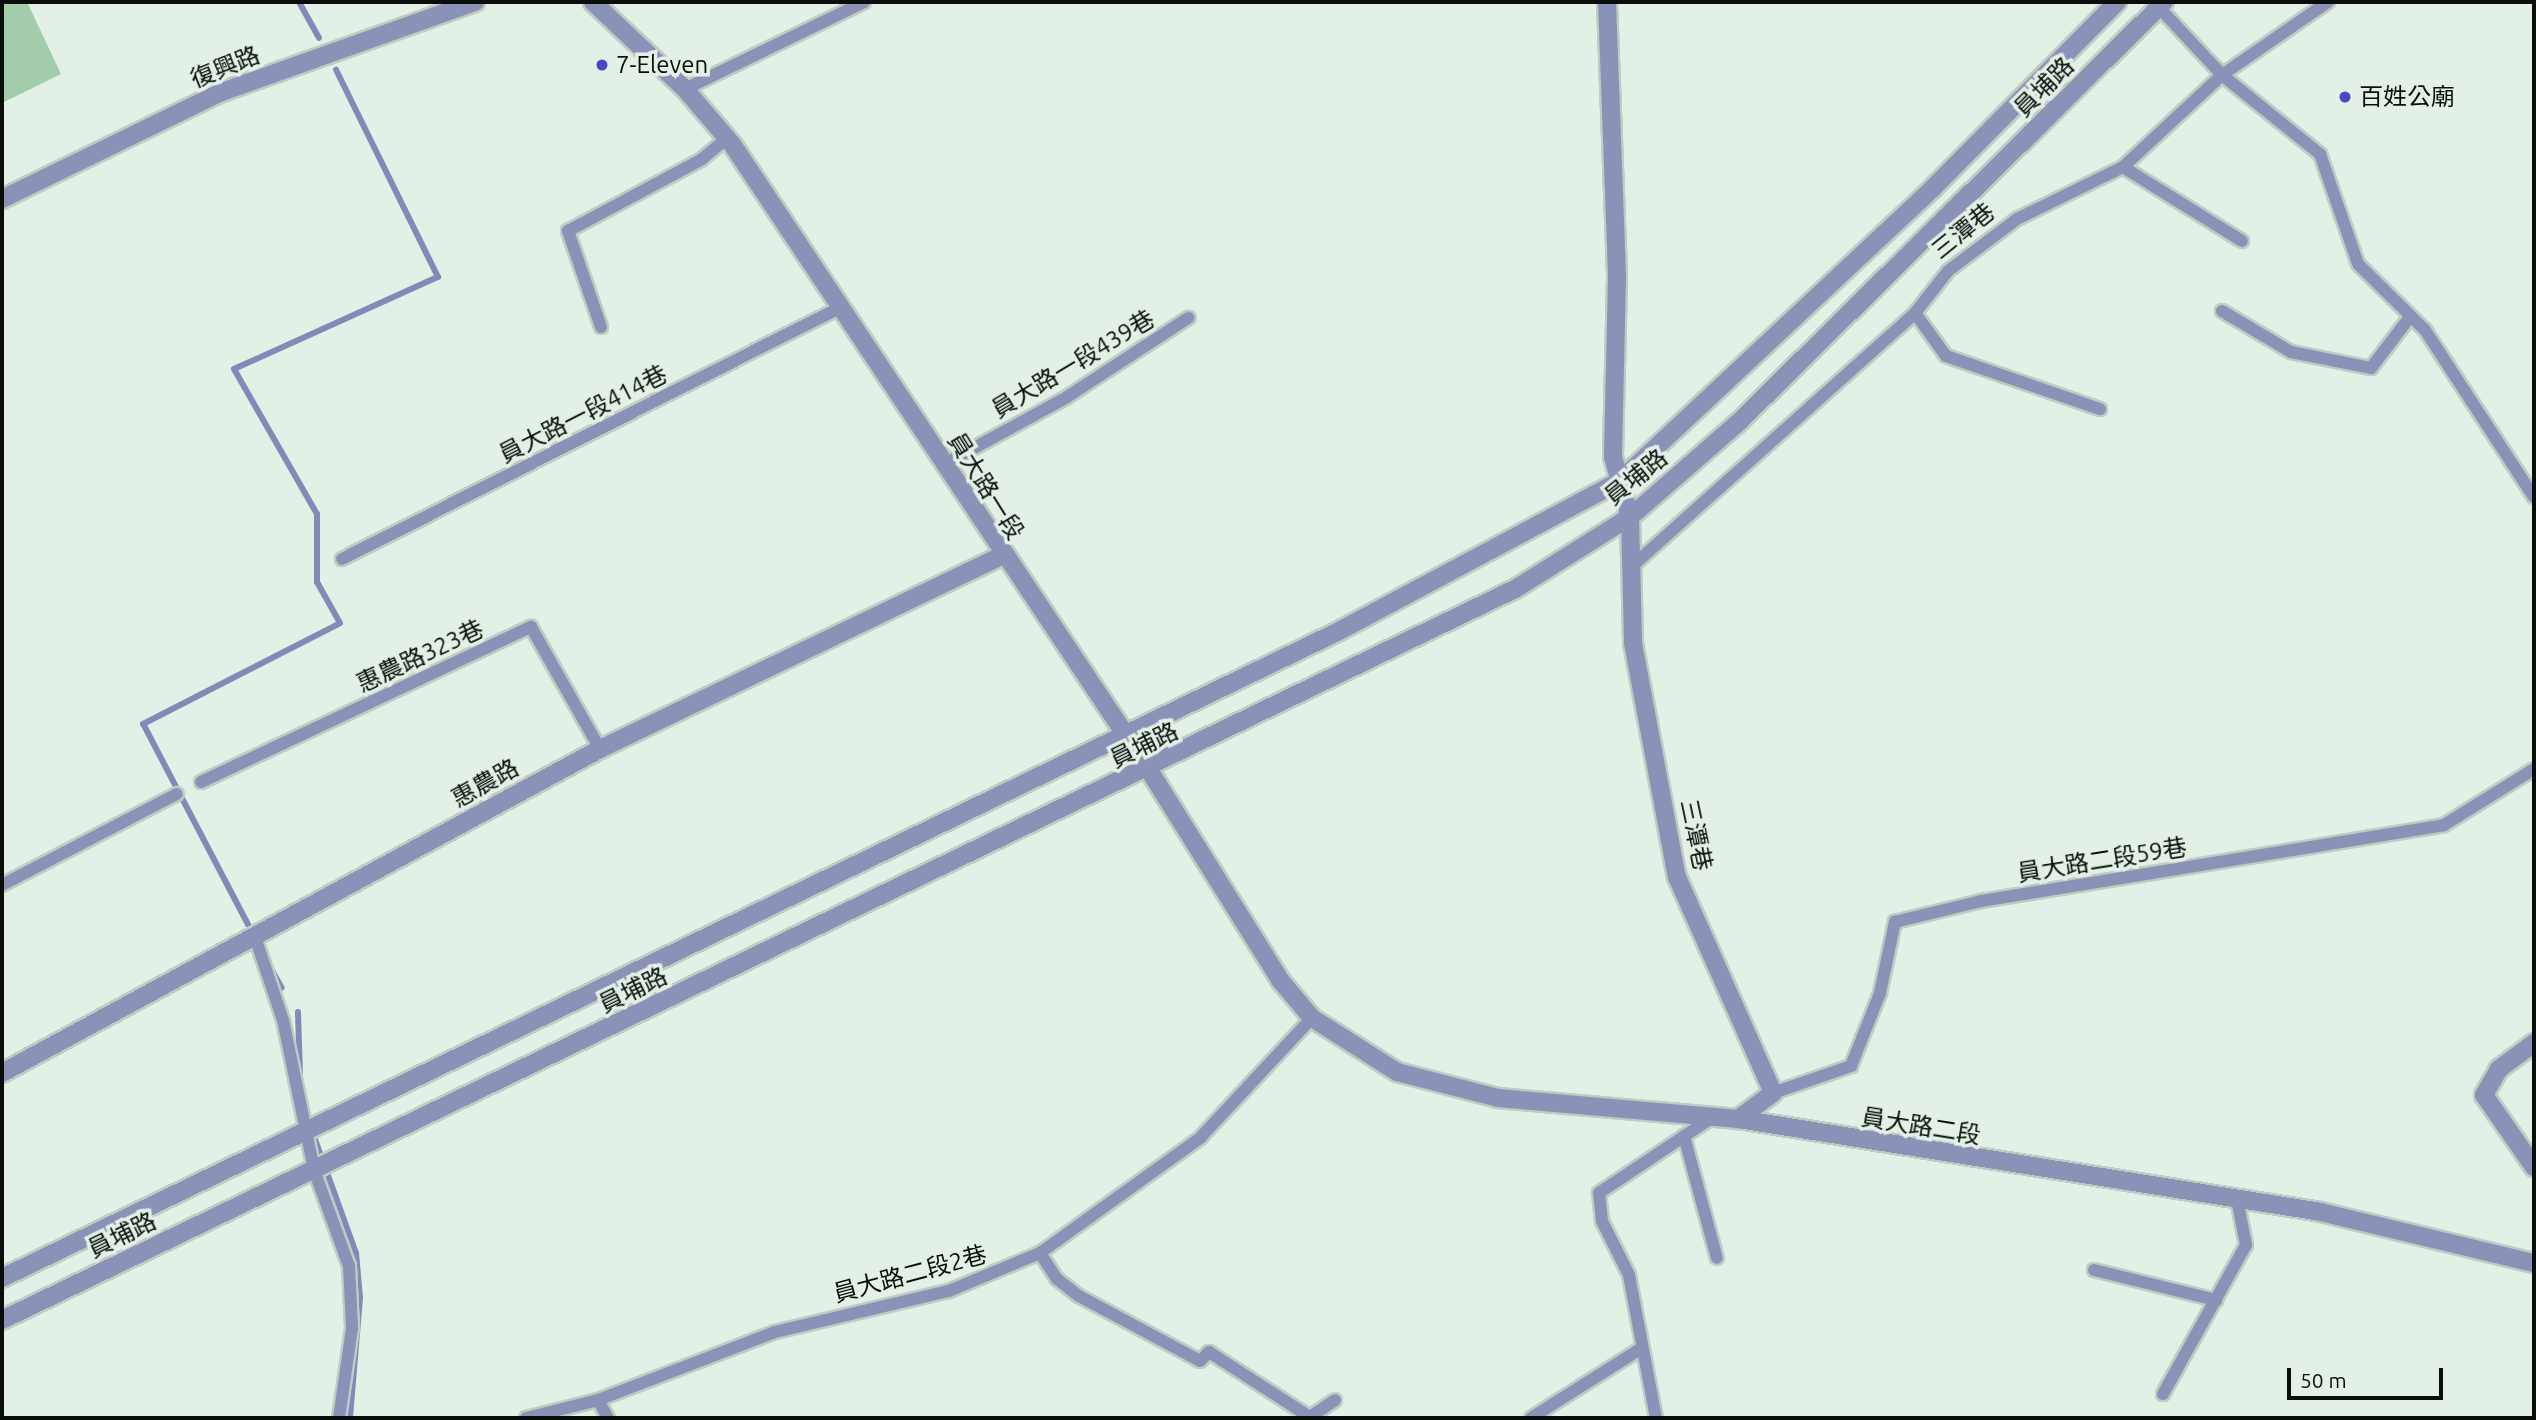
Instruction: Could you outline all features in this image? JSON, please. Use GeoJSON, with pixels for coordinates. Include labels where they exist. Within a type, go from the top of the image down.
{"type":"FeatureCollection","features":[{"type":"Feature","properties":{"kind":"street","name":"復興路"},"geometry":{"type":"LineString","coordinates":[[2,199],[219,93],[475,2]]}},
{"type":"Feature","properties":{"kind":"street","name":"員大路一段"},"geometry":{"type":"LineString","coordinates":[[593,2],[685,89],[727,138],[843,306],[1001,556],[1149,770],[1280,980],[1312,1018]]}},
{"type":"Feature","properties":{"kind":"street","name":"三潭巷"},"geometry":{"type":"LineString","coordinates":[[1607,2],[1617,278],[1612,457],[1630,517],[1628,570],[1633,643],[1677,877],[1773,1093]]}},
{"type":"Feature","properties":{"kind":"street","name":"員埔路"},"geometry":{"type":"LineString","coordinates":[[2,1278],[306,1135],[1124,733],[1339,631],[1620,481],[1933,188],[2116,2]]}},
{"type":"Feature","properties":{"kind":"street","name":"員埔路"},"geometry":{"type":"LineString","coordinates":[[2,1320],[1149,770],[1515,589],[1630,517],[1740,421],[2159,4]]}},
{"type":"Feature","properties":{"kind":"street","name":"惠農路"},"geometry":{"type":"LineString","coordinates":[[2,1073],[600,749],[1001,556]]}},
{"type":"Feature","properties":{"kind":"street","name":"員大路二段"},"geometry":{"type":"LineString","coordinates":[[1312,1018],[1397,1072],[1498,1098],[1710,1119],[1738,1119],[2321,1212],[2534,1263]]}},
{"type":"Feature","properties":{"kind":"street"},"geometry":{"type":"LineString","coordinates":[[2534,1043],[2499,1069],[2484,1096],[2534,1167]]}},
{"type":"Feature","properties":{"kind":"street"},"geometry":{"type":"LineString","coordinates":[[1738,1119],[1773,1093]]}},
{"type":"Feature","properties":{"kind":"lane"},"geometry":{"type":"LineString","coordinates":[[685,89],[864,2]]}},
{"type":"Feature","properties":{"kind":"lane","name":"三潭巷"},"geometry":{"type":"LineString","coordinates":[[1628,570],[1915,313],[1948,271],[2017,219],[2123,167],[2222,75],[2328,2]]}},
{"type":"Feature","properties":{"kind":"lane"},"geometry":{"type":"LineString","coordinates":[[2159,4],[2222,75],[2320,154],[2358,264],[2425,330],[2534,497]]}},
{"type":"Feature","properties":{"kind":"lane"},"geometry":{"type":"LineString","coordinates":[[601,327],[581,283],[568,231],[702,159],[727,138]]}},
{"type":"Feature","properties":{"kind":"lane"},"geometry":{"type":"LineString","coordinates":[[2123,167],[2242,241]]}},
{"type":"Feature","properties":{"kind":"lane","name":"員大路一段414巷"},"geometry":{"type":"LineString","coordinates":[[342,559],[843,306]]}},
{"type":"Feature","properties":{"kind":"lane"},"geometry":{"type":"LineString","coordinates":[[2222,311],[2291,352],[2371,368],[2410,317]]}},
{"type":"Feature","properties":{"kind":"lane"},"geometry":{"type":"LineString","coordinates":[[1915,313],[1946,356],[2100,409]]}},
{"type":"Feature","properties":{"kind":"lane","name":"員大路一段439巷"},"geometry":{"type":"LineString","coordinates":[[943,465],[1067,397],[1188,318]]}},
{"type":"Feature","properties":{"kind":"lane","name":"惠農路323巷"},"geometry":{"type":"LineString","coordinates":[[201,782],[531,628],[600,749]]}},
{"type":"Feature","properties":{"kind":"lane","name":"員大路二段59巷"},"geometry":{"type":"LineString","coordinates":[[1773,1093],[1851,1066],[1880,993],[1895,922],[1981,901],[2444,825],[2534,769]]}},
{"type":"Feature","properties":{"kind":"lane"},"geometry":{"type":"LineString","coordinates":[[2,885],[177,794]]}},
{"type":"Feature","properties":{"kind":"lane"},"geometry":{"type":"LineString","coordinates":[[255,937],[283,1020],[314,1170],[342,1240],[352,1287],[339,1418]]}},
{"type":"Feature","properties":{"kind":"lane","name":"員大路二段2巷"},"geometry":{"type":"LineString","coordinates":[[526,1418],[598,1400],[775,1332],[949,1291],[1040,1254],[1199,1139],[1312,1018]]}},
{"type":"Feature","properties":{"kind":"lane"},"geometry":{"type":"LineString","coordinates":[[1656,1418],[1640,1349],[1629,1275],[1602,1220],[1599,1194],[1710,1119]]}},
{"type":"Feature","properties":{"kind":"lane"},"geometry":{"type":"LineString","coordinates":[[1684,1136],[1717,1258]]}},
{"type":"Feature","properties":{"kind":"lane"},"geometry":{"type":"LineString","coordinates":[[2163,1394],[2246,1245],[2237,1199]]}},
{"type":"Feature","properties":{"kind":"lane"},"geometry":{"type":"LineString","coordinates":[[1040,1254],[1079,1296],[1200,1361],[1209,1352],[1310,1417],[1335,1400]]}},
{"type":"Feature","properties":{"kind":"lane"},"geometry":{"type":"LineString","coordinates":[[2094,1270],[2216,1300]]}},
{"type":"Feature","properties":{"kind":"lane"},"geometry":{"type":"LineString","coordinates":[[1531,1418],[1640,1349]]}},
{"type":"Feature","properties":{"kind":"lane"},"geometry":{"type":"LineString","coordinates":[[598,1400],[608,1418]]}},
{"type":"Feature","properties":{"kind":"green space"},"geometry":{"type":"Polygon","coordinates":[[[2,2],[27,2],[61,74],[2,103],[2,2]]]}},
{"type":"Feature","properties":{"kind":"waterway"},"geometry":{"type":"LineString","coordinates":[[299,2],[319,38]]}},
{"type":"Feature","properties":{"kind":"waterway"},"geometry":{"type":"LineString","coordinates":[[253,934],[143,724],[340,623],[317,582],[317,514],[234,369],[438,277],[336,70]]}},
{"type":"Feature","properties":{"kind":"waterway"},"geometry":{"type":"LineString","coordinates":[[269,965],[282,988]]}},
{"type":"Feature","properties":{"kind":"waterway"},"geometry":{"type":"LineString","coordinates":[[298,1012],[300,1076]]}},
{"type":"Feature","properties":{"kind":"waterway"},"geometry":{"type":"LineString","coordinates":[[312,1131],[356,1253],[360,1298],[350,1418]]}},
{"type":"Feature","properties":{"kind":"place","name":"7-Eleven"},"geometry":{"type":"Point","coordinates":[602,65]}},
{"type":"Feature","properties":{"kind":"place","name":"百姓公廟"},"geometry":{"type":"Point","coordinates":[2345,97]}}]}
